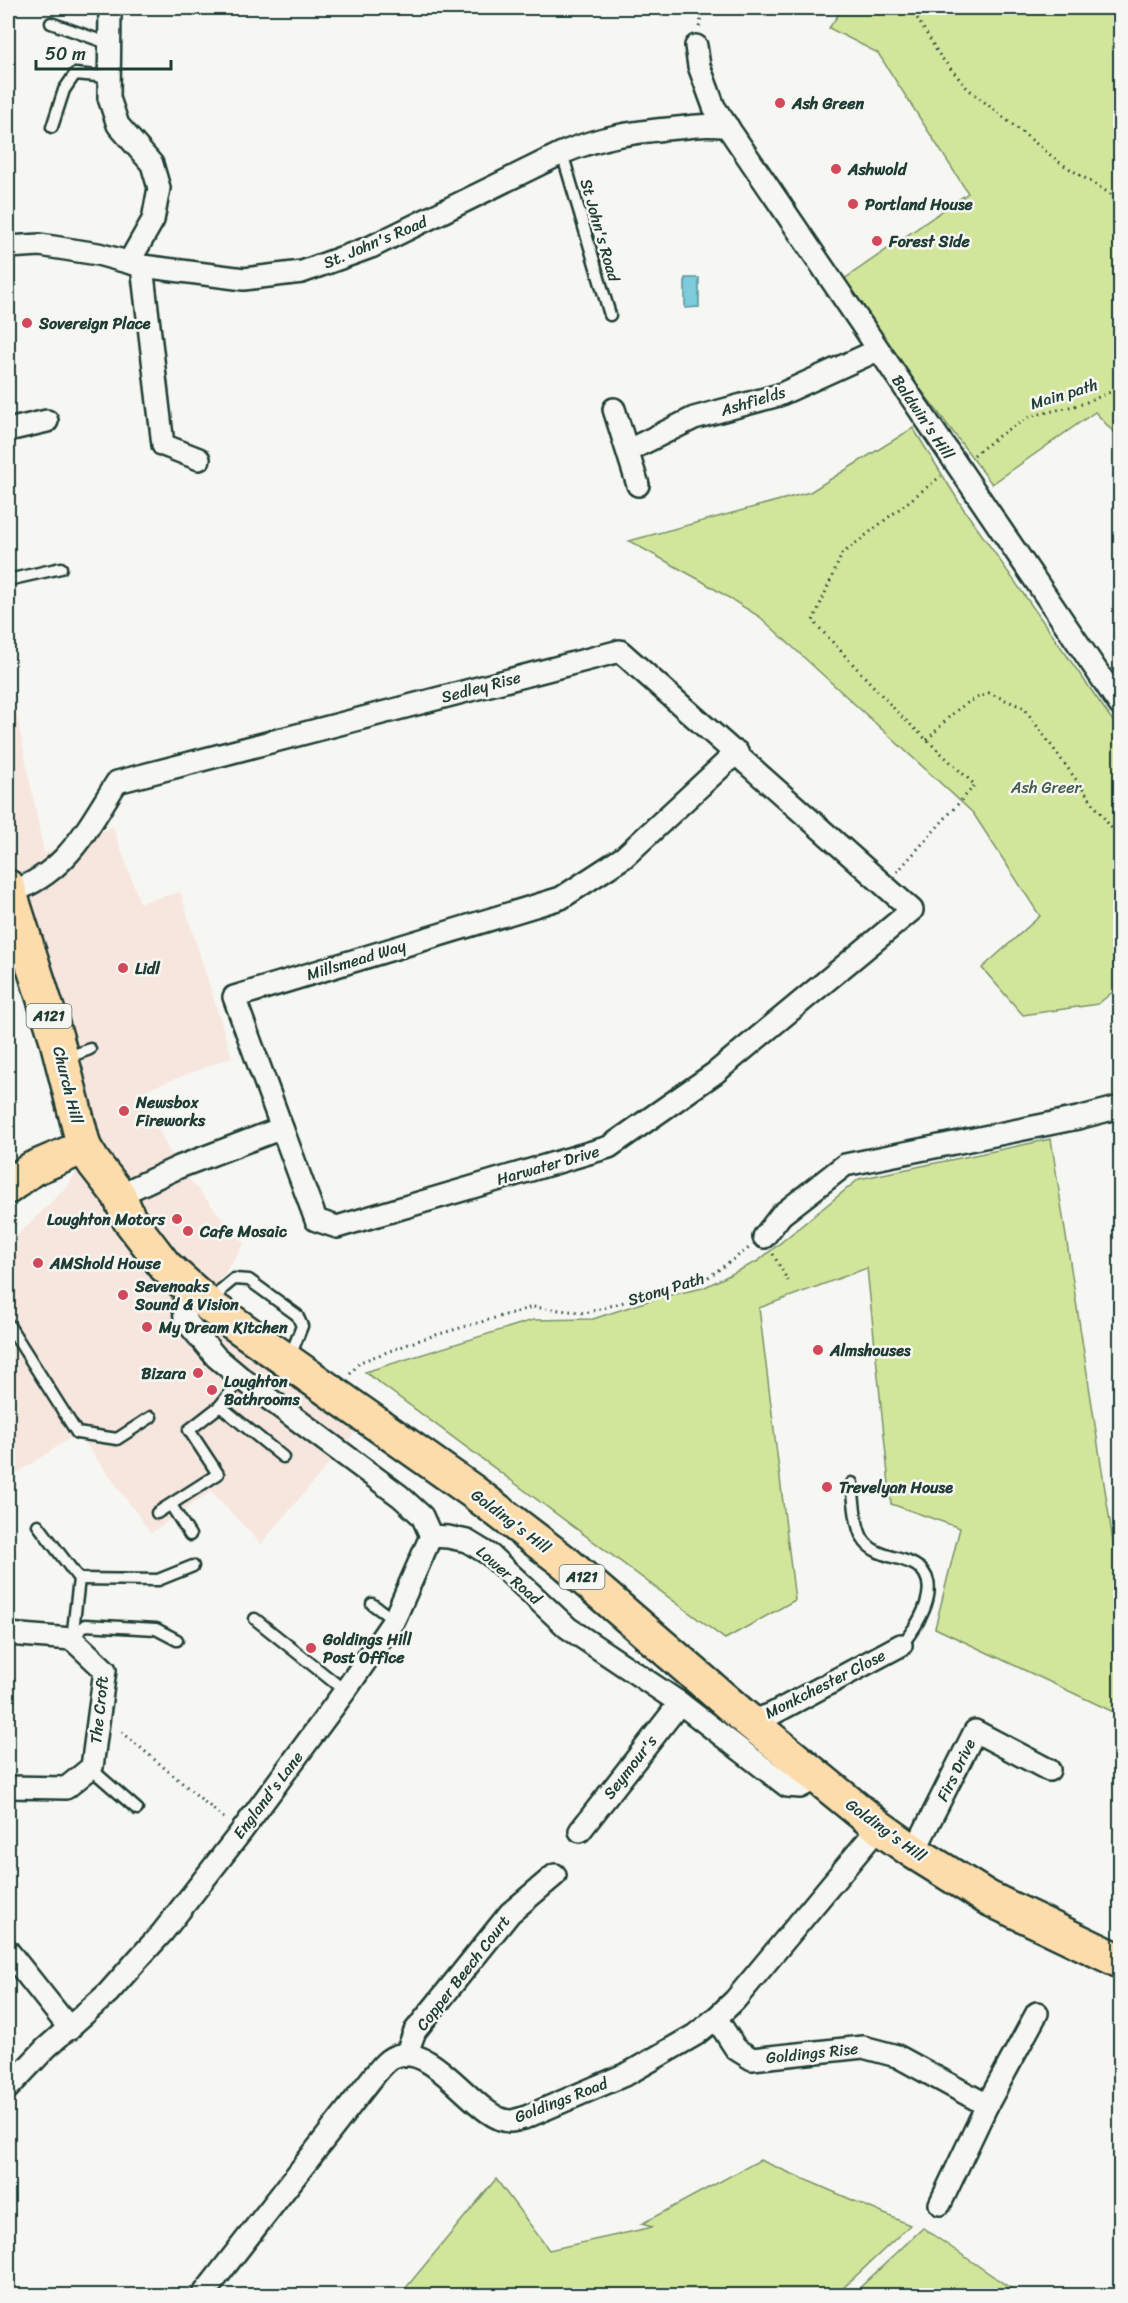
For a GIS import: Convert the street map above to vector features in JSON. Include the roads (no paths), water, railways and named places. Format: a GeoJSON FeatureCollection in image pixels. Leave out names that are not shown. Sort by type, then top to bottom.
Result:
{"type":"FeatureCollection","features":[{"type":"Feature","properties":{"kind":"main road","name":"Church Hill"},"geometry":{"type":"LineString","coordinates":[[8,890],[76,1054],[84,1147]]}},
{"type":"Feature","properties":{"kind":"main road"},"geometry":{"type":"LineString","coordinates":[[8,1186],[32,1169],[84,1147]]}},
{"type":"Feature","properties":{"kind":"main road","name":"Golding's Hill"},"geometry":{"type":"LineString","coordinates":[[84,1147],[94,1164],[119,1195],[129,1219],[146,1243],[165,1266],[202,1299],[472,1491],[566,1563],[750,1722],[879,1827],[914,1852],[988,1898],[1120,1961]]}},
{"type":"Feature","properties":{"kind":"street"},"geometry":{"type":"LineString","coordinates":[[110,8],[109,98],[118,125],[152,164],[159,188],[153,220],[135,264],[163,445],[199,459]]}},
{"type":"Feature","properties":{"kind":"street","name":"Baldwin's Hill"},"geometry":{"type":"LineString","coordinates":[[696,46],[699,66],[714,107],[1120,705]]}},
{"type":"Feature","properties":{"kind":"street","name":"St. John's Road"},"geometry":{"type":"LineString","coordinates":[[8,248],[40,245],[98,254],[135,264],[244,279],[302,272],[381,242],[562,153],[595,140],[636,131],[708,123],[728,127]]}},
{"type":"Feature","properties":{"kind":"street","name":"Ashfields"},"geometry":{"type":"LineString","coordinates":[[628,450],[694,418],[779,395],[878,350]]}},
{"type":"Feature","properties":{"kind":"street"},"geometry":{"type":"LineString","coordinates":[[614,409],[638,485]]}},
{"type":"Feature","properties":{"kind":"street"},"geometry":{"type":"LineString","coordinates":[[8,430],[47,421]]}},
{"type":"Feature","properties":{"kind":"street","name":"Sedley Rise"},"geometry":{"type":"LineString","coordinates":[[8,890],[44,876],[70,854],[117,782],[620,651],[912,910]]}},
{"type":"Feature","properties":{"kind":"street","name":"Millsmead Way"},"geometry":{"type":"LineString","coordinates":[[282,1128],[234,997],[561,898],[624,857],[736,752]]}},
{"type":"Feature","properties":{"kind":"street","name":"Harwater Drive"},"geometry":{"type":"LineString","coordinates":[[282,1128],[316,1220],[337,1227],[609,1147],[715,1073],[912,910]]}},
{"type":"Feature","properties":{"kind":"street"},"geometry":{"type":"LineString","coordinates":[[764,1238],[781,1215],[844,1165],[1078,1118],[1120,1107]]}},
{"type":"Feature","properties":{"kind":"street"},"geometry":{"type":"LineString","coordinates":[[119,1195],[179,1167],[282,1128]]}},
{"type":"Feature","properties":{"kind":"street"},"geometry":{"type":"LineString","coordinates":[[202,1299],[184,1302],[185,1320],[216,1357],[400,1496],[422,1516],[431,1536]]}},
{"type":"Feature","properties":{"kind":"street","name":"England's Lane"},"geometry":{"type":"LineString","coordinates":[[8,2088],[46,2048],[108,1993],[162,1933],[241,1832],[345,1691],[394,1620],[431,1536]]}},
{"type":"Feature","properties":{"kind":"street","name":"Lower Road"},"geometry":{"type":"LineString","coordinates":[[431,1536],[467,1541],[490,1555],[568,1628],[680,1703],[787,1786],[800,1787],[817,1778]]}},
{"type":"Feature","properties":{"kind":"street"},"geometry":{"type":"LineString","coordinates":[[8,1634],[72,1639]]}},
{"type":"Feature","properties":{"kind":"street","name":"The Croft"},"geometry":{"type":"LineString","coordinates":[[8,1787],[66,1788],[92,1767],[105,1670],[72,1639]]}},
{"type":"Feature","properties":{"kind":"street","name":"Monkchester Close"},"geometry":{"type":"LineString","coordinates":[[750,1722],[772,1714],[901,1645]]}},
{"type":"Feature","properties":{"kind":"street","name":"Seymour's"},"geometry":{"type":"LineString","coordinates":[[580,1831],[680,1703]]}},
{"type":"Feature","properties":{"kind":"street","name":"Firs Drive"},"geometry":{"type":"LineString","coordinates":[[914,1852],[975,1731],[1049,1770]]}},
{"type":"Feature","properties":{"kind":"street","name":"Goldings Road"},"geometry":{"type":"LineString","coordinates":[[406,2055],[419,2057],[430,2063],[493,2114],[510,2121],[524,2118],[628,2073],[695,2035],[716,2019],[879,1827]]}},
{"type":"Feature","properties":{"kind":"street","name":"Copper Beech Court"},"geometry":{"type":"LineString","coordinates":[[406,2055],[415,2031],[510,1913],[555,1875]]}},
{"type":"Feature","properties":{"kind":"street"},"geometry":{"type":"LineString","coordinates":[[8,1951],[70,2028]]}},
{"type":"Feature","properties":{"kind":"street"},"geometry":{"type":"LineString","coordinates":[[940,2204],[987,2105],[1037,2013]]}},
{"type":"Feature","properties":{"kind":"street","name":"Goldings Rise"},"geometry":{"type":"LineString","coordinates":[[716,2019],[736,2049],[752,2059],[864,2047],[897,2056],[987,2105]]}},
{"type":"Feature","properties":{"kind":"street"},"geometry":{"type":"LineString","coordinates":[[202,2295],[372,2078],[395,2056],[406,2055]]}},
{"type":"Feature","properties":{"kind":"lane"},"geometry":{"type":"LineString","coordinates":[[51,23],[110,44]]}},
{"type":"Feature","properties":{"kind":"lane"},"geometry":{"type":"LineString","coordinates":[[52,127],[64,90],[72,77],[80,74],[109,80]]}},
{"type":"Feature","properties":{"kind":"lane","name":"St John's Road"},"geometry":{"type":"LineString","coordinates":[[562,153],[610,315]]}},
{"type":"Feature","properties":{"kind":"lane"},"geometry":{"type":"LineString","coordinates":[[8,580],[61,568]]}},
{"type":"Feature","properties":{"kind":"lane"},"geometry":{"type":"LineString","coordinates":[[202,1299],[222,1289],[234,1279],[249,1280],[297,1315],[302,1326],[288,1362]]}},
{"type":"Feature","properties":{"kind":"lane"},"geometry":{"type":"LineString","coordinates":[[8,1324],[77,1432],[117,1439],[151,1417]]}},
{"type":"Feature","properties":{"kind":"lane"},"geometry":{"type":"LineString","coordinates":[[157,1514],[218,1474],[189,1430],[220,1406],[241,1378]]}},
{"type":"Feature","properties":{"kind":"lane"},"geometry":{"type":"LineString","coordinates":[[220,1406],[283,1457]]}},
{"type":"Feature","properties":{"kind":"lane"},"geometry":{"type":"LineString","coordinates":[[852,1483],[860,1535],[867,1544],[886,1556],[914,1564],[924,1572],[928,1587],[925,1610],[914,1631],[901,1645]]}},
{"type":"Feature","properties":{"kind":"lane"},"geometry":{"type":"LineString","coordinates":[[171,1505],[190,1535]]}},
{"type":"Feature","properties":{"kind":"lane"},"geometry":{"type":"LineString","coordinates":[[38,1525],[79,1579],[72,1639]]}},
{"type":"Feature","properties":{"kind":"lane"},"geometry":{"type":"LineString","coordinates":[[79,1579],[158,1580],[193,1566]]}},
{"type":"Feature","properties":{"kind":"lane"},"geometry":{"type":"LineString","coordinates":[[372,1604],[394,1620]]}},
{"type":"Feature","properties":{"kind":"lane"},"geometry":{"type":"LineString","coordinates":[[255,1619],[345,1691]]}},
{"type":"Feature","properties":{"kind":"lane"},"geometry":{"type":"LineString","coordinates":[[72,1639],[85,1625],[156,1629],[177,1640]]}},
{"type":"Feature","properties":{"kind":"lane"},"geometry":{"type":"LineString","coordinates":[[92,1767],[137,1809]]}},
{"type":"Feature","properties":{"kind":"water"},"geometry":{"type":"Polygon","coordinates":[[[685,278],[699,278],[699,307],[685,308],[685,278]]]}},
{"type":"Feature","properties":{"kind":"place","name":"Ash Green"},"geometry":{"type":"Point","coordinates":[780,103]}},
{"type":"Feature","properties":{"kind":"place","name":"Ashwold"},"geometry":{"type":"Point","coordinates":[836,169]}},
{"type":"Feature","properties":{"kind":"place","name":"Portland House"},"geometry":{"type":"Point","coordinates":[853,204]}},
{"type":"Feature","properties":{"kind":"place","name":"Forest Side"},"geometry":{"type":"Point","coordinates":[877,241]}},
{"type":"Feature","properties":{"kind":"place","name":"Sovereign Place"},"geometry":{"type":"Point","coordinates":[27,323]}},
{"type":"Feature","properties":{"kind":"place","name":"Lidl"},"geometry":{"type":"Point","coordinates":[123,968]}},
{"type":"Feature","properties":{"kind":"place","name":"Newsbox Fireworks"},"geometry":{"type":"Point","coordinates":[124,1111]}},
{"type":"Feature","properties":{"kind":"place","name":"Loughton Motors"},"geometry":{"type":"Point","coordinates":[177,1219]}},
{"type":"Feature","properties":{"kind":"place","name":"Cafe Mosaic"},"geometry":{"type":"Point","coordinates":[188,1231]}},
{"type":"Feature","properties":{"kind":"place","name":"AMShold House"},"geometry":{"type":"Point","coordinates":[38,1263]}},
{"type":"Feature","properties":{"kind":"place","name":"Sevenoaks Sound & Vision"},"geometry":{"type":"Point","coordinates":[123,1295]}},
{"type":"Feature","properties":{"kind":"place","name":"My Dream Kitchen"},"geometry":{"type":"Point","coordinates":[147,1327]}},
{"type":"Feature","properties":{"kind":"place","name":"Almshouses"},"geometry":{"type":"Point","coordinates":[818,1350]}},
{"type":"Feature","properties":{"kind":"place","name":"Bizara"},"geometry":{"type":"Point","coordinates":[198,1373]}},
{"type":"Feature","properties":{"kind":"place","name":"Loughton Bathrooms"},"geometry":{"type":"Point","coordinates":[212,1390]}},
{"type":"Feature","properties":{"kind":"place","name":"Trevelyan House"},"geometry":{"type":"Point","coordinates":[827,1487]}},
{"type":"Feature","properties":{"kind":"place","name":"Goldings Hill Post Office"},"geometry":{"type":"Point","coordinates":[311,1648]}},
{"type":"Feature","properties":{"kind":"park label","name":"Ash Greer"},"geometry":{"type":"Point","coordinates":[1046,787]}}]}
